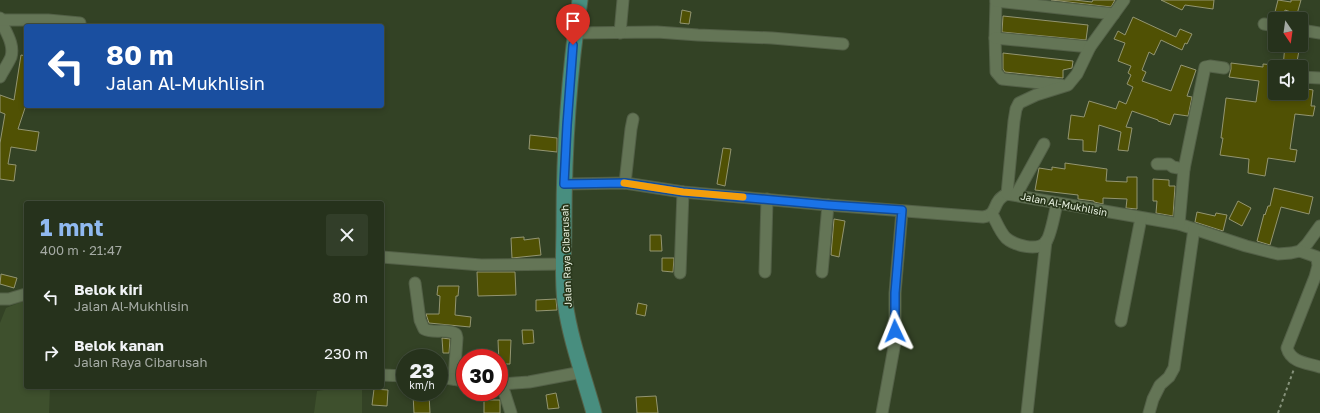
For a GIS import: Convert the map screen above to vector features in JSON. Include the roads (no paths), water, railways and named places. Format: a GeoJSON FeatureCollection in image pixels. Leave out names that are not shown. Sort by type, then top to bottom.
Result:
{"type":"FeatureCollection","features":[{"type":"Feature","properties":{"kind":"main road","name":"Jalan Raya Cibarusah"},"geometry":{"type":"LineString","coordinates":[[580,0],[574,33],[567,125],[564,184],[564,264],[566,306],[572,336],[594,413]]}},
{"type":"Feature","properties":{"kind":"street"},"geometry":{"type":"LineString","coordinates":[[620,32],[623,0]]}},
{"type":"Feature","properties":{"kind":"street"},"geometry":{"type":"LineString","coordinates":[[1068,86],[1002,79],[996,72],[996,0],[1114,14]]}},
{"type":"Feature","properties":{"kind":"street"},"geometry":{"type":"LineString","coordinates":[[1012,194],[1014,121],[1016,109],[1019,103],[1036,95],[1068,86],[1077,74],[1090,47],[1124,0]]}},
{"type":"Feature","properties":{"kind":"street"},"geometry":{"type":"LineString","coordinates":[[0,77],[11,57],[12,49],[10,39],[0,19],[48,20],[80,23]]}},
{"type":"Feature","properties":{"kind":"street"},"geometry":{"type":"LineString","coordinates":[[1308,31],[1320,33]]}},
{"type":"Feature","properties":{"kind":"street"},"geometry":{"type":"LineString","coordinates":[[574,33],[657,32],[772,38],[843,44]]}},
{"type":"Feature","properties":{"kind":"street"},"geometry":{"type":"LineString","coordinates":[[995,38],[1090,47]]}},
{"type":"Feature","properties":{"kind":"street"},"geometry":{"type":"LineString","coordinates":[[1179,224],[1184,169],[1205,68],[1210,66],[1224,68]]}},
{"type":"Feature","properties":{"kind":"street"},"geometry":{"type":"LineString","coordinates":[[1308,77],[1320,78]]}},
{"type":"Feature","properties":{"kind":"street"},"geometry":{"type":"LineString","coordinates":[[625,183],[633,119]]}},
{"type":"Feature","properties":{"kind":"street"},"geometry":{"type":"LineString","coordinates":[[1012,194],[1044,144]]}},
{"type":"Feature","properties":{"kind":"street"},"geometry":{"type":"LineString","coordinates":[[1157,164],[1169,164],[1173,167],[1184,169]]}},
{"type":"Feature","properties":{"kind":"street"},"geometry":{"type":"LineString","coordinates":[[564,184],[625,183],[683,192],[828,205],[983,217],[988,217],[992,214],[1005,237],[1012,242],[1021,245],[1040,246],[1046,241]]}},
{"type":"Feature","properties":{"kind":"street"},"geometry":{"type":"LineString","coordinates":[[680,273],[683,192]]}},
{"type":"Feature","properties":{"kind":"street","name":"Jalan Al-Mukhlisin"},"geometry":{"type":"LineString","coordinates":[[992,214],[1001,196],[1012,194],[1179,224],[1246,246],[1278,254],[1300,251]]}},
{"type":"Feature","properties":{"kind":"street"},"geometry":{"type":"LineString","coordinates":[[764,272],[767,199]]}},
{"type":"Feature","properties":{"kind":"street"},"geometry":{"type":"LineString","coordinates":[[1027,413],[1046,241],[1057,203]]}},
{"type":"Feature","properties":{"kind":"street"},"geometry":{"type":"LineString","coordinates":[[822,272],[828,205]]}},
{"type":"Feature","properties":{"kind":"street"},"geometry":{"type":"LineString","coordinates":[[882,413],[895,342],[895,293],[902,210]]}},
{"type":"Feature","properties":{"kind":"street"},"geometry":{"type":"LineString","coordinates":[[1121,321],[1140,218]]}},
{"type":"Feature","properties":{"kind":"street"},"geometry":{"type":"LineString","coordinates":[[1320,226],[1300,251],[1317,257],[1318,261],[1315,277],[1287,348],[1292,357],[1297,360],[1320,367]]}},
{"type":"Feature","properties":{"kind":"street"},"geometry":{"type":"LineString","coordinates":[[1149,413],[1153,399],[1160,385],[1169,377],[1174,368],[1194,229]]}},
{"type":"Feature","properties":{"kind":"street"},"geometry":{"type":"LineString","coordinates":[[384,257],[481,265],[564,264]]}},
{"type":"Feature","properties":{"kind":"street"},"geometry":{"type":"LineString","coordinates":[[415,283],[420,320],[424,329],[429,331],[452,332],[456,334],[458,349]]}},
{"type":"Feature","properties":{"kind":"street"},"geometry":{"type":"LineString","coordinates":[[0,299],[9,299],[24,295]]}},
{"type":"Feature","properties":{"kind":"street"},"geometry":{"type":"LineString","coordinates":[[508,384],[529,382],[582,372]]}},
{"type":"Feature","properties":{"kind":"street"},"geometry":{"type":"LineString","coordinates":[[384,375],[396,376]]}},
{"type":"Feature","properties":{"kind":"street"},"geometry":{"type":"LineString","coordinates":[[507,401],[511,413]]}}]}
